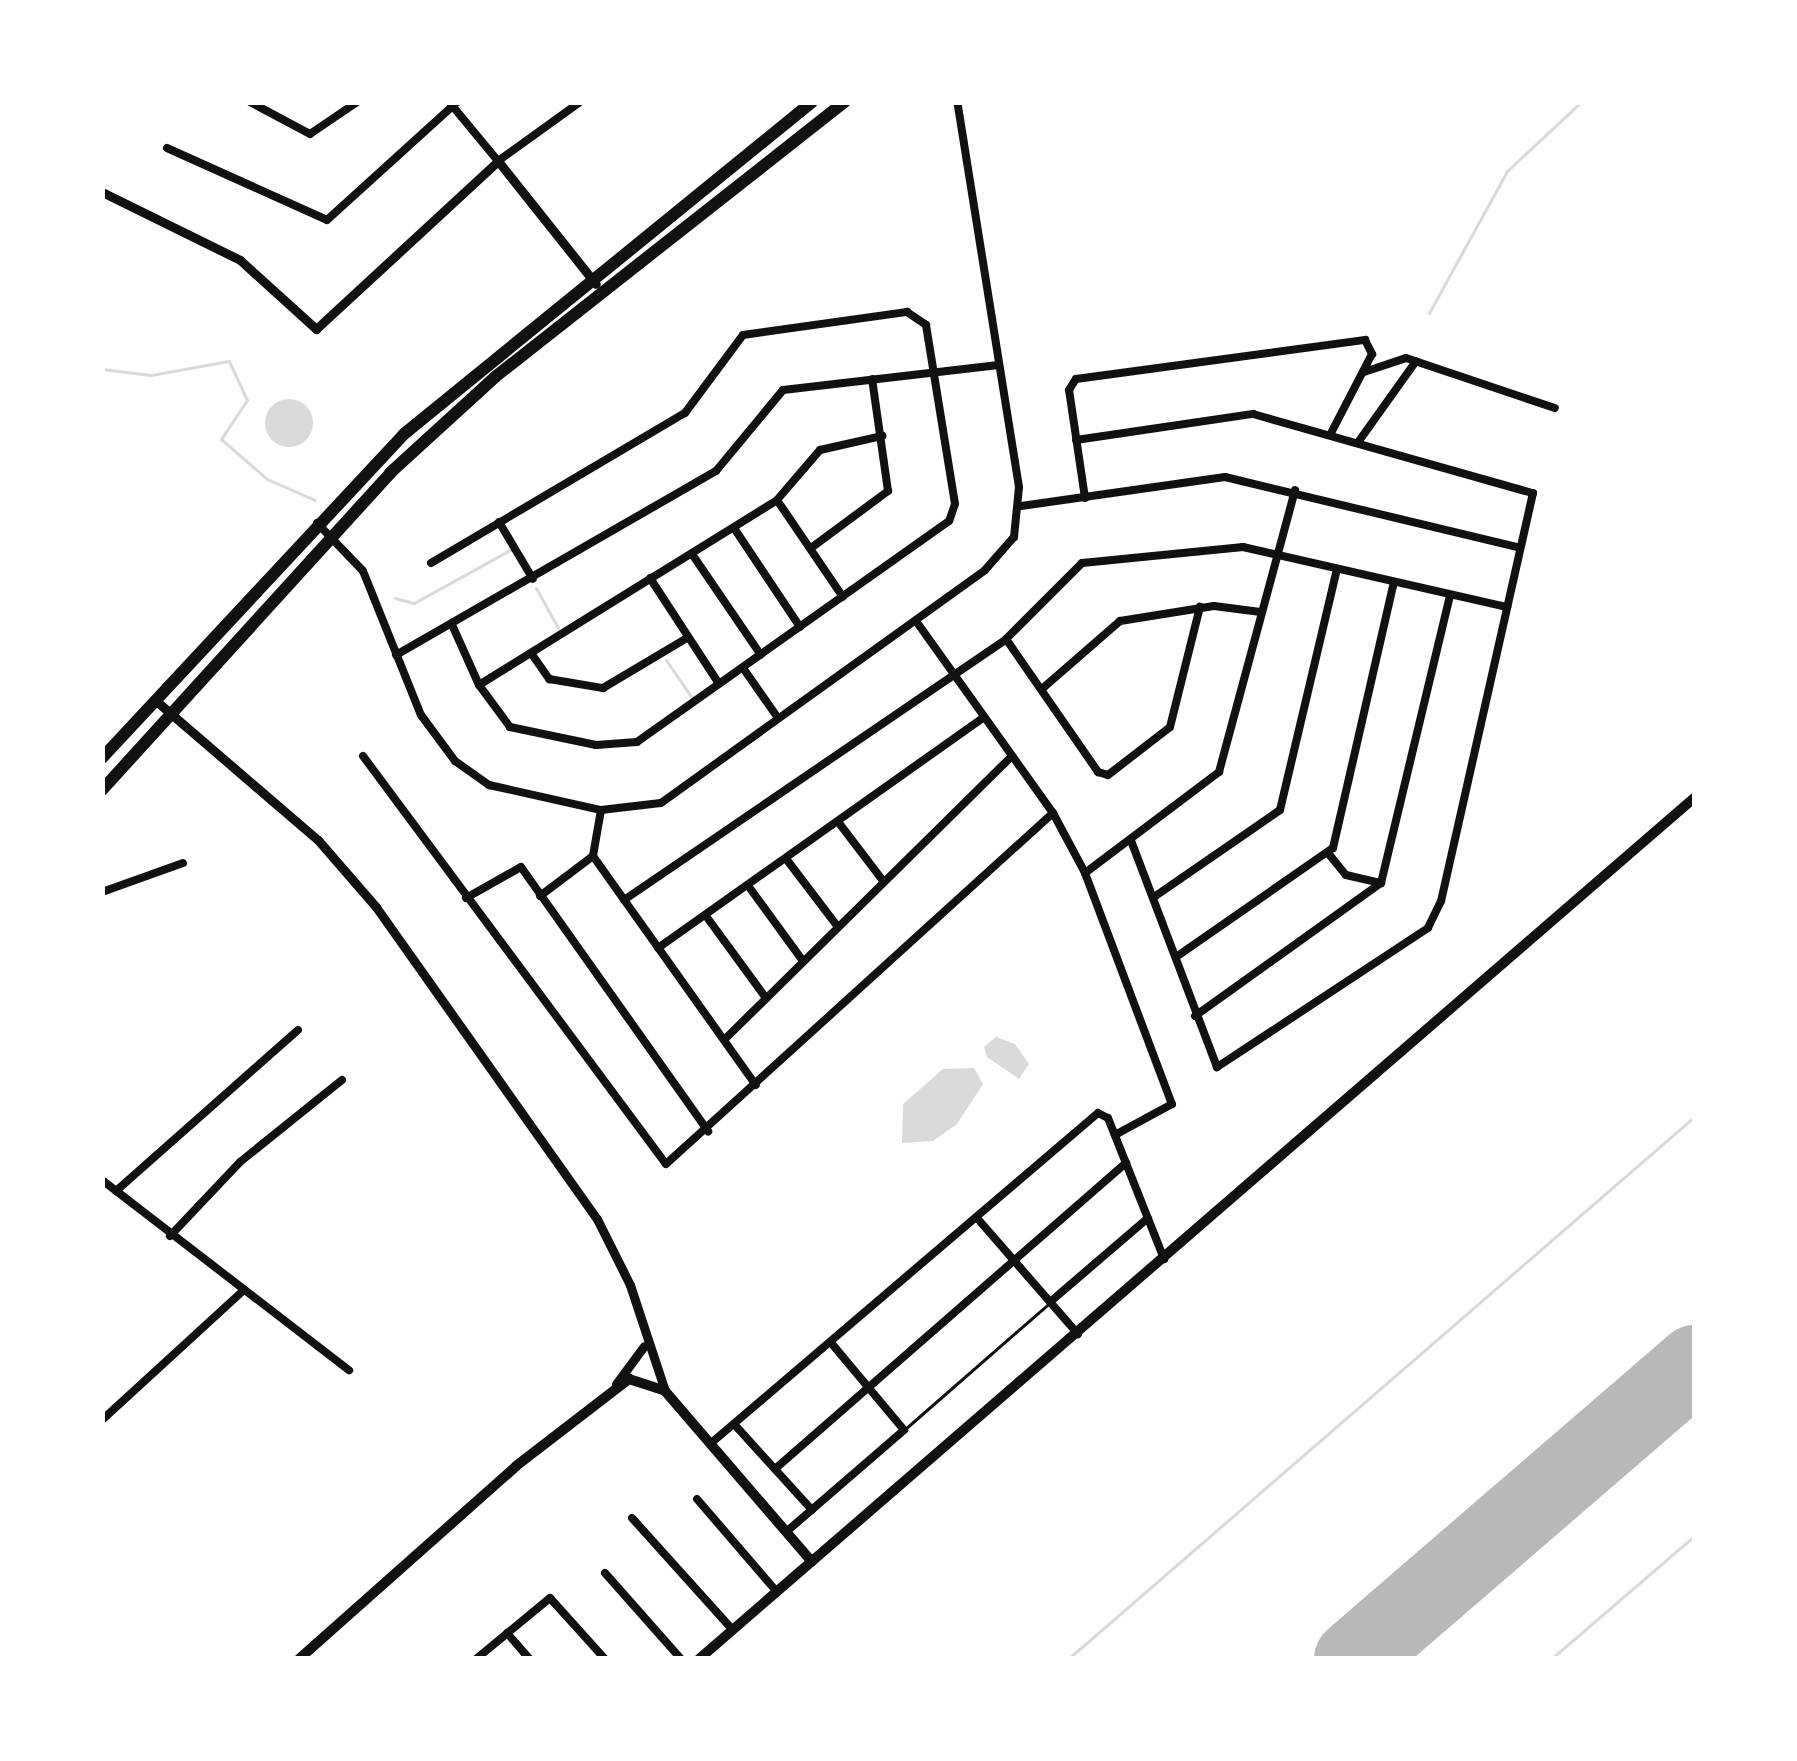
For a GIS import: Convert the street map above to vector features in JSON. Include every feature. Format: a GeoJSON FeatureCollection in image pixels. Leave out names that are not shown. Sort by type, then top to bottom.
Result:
{"type":"FeatureCollection","features":[{"type":"Feature","properties":{"kind":"highway"},"geometry":{"type":"LineString","coordinates":[[102,758],[316,522],[482,365],[812,102]]}},
{"type":"Feature","properties":{"kind":"highway"},"geometry":{"type":"LineString","coordinates":[[102,790],[330,536],[495,377],[845,102]]}},
{"type":"Feature","properties":{"kind":"highway"},"geometry":{"type":"LineString","coordinates":[[708,184],[720,200]]}},
{"type":"Feature","properties":{"kind":"highway"},"geometry":{"type":"LineString","coordinates":[[482,365],[495,377]]}},
{"type":"Feature","properties":{"kind":"main road"},"geometry":{"type":"LineString","coordinates":[[699,1659],[1165,1261],[1695,797]]}},
{"type":"Feature","properties":{"kind":"main road"},"geometry":{"type":"LineString","coordinates":[[299,1659],[616,1384],[644,1380],[664,1391],[812,1562]]}},
{"type":"Feature","properties":{"kind":"street"},"geometry":{"type":"LineString","coordinates":[[250,102],[310,134],[356,102]]}},
{"type":"Feature","properties":{"kind":"street"},"geometry":{"type":"LineString","coordinates":[[102,192],[240,260],[316,328],[498,161],[580,102]]}},
{"type":"Feature","properties":{"kind":"street"},"geometry":{"type":"LineString","coordinates":[[316,522],[376,595],[427,726],[474,776],[601,810],[661,803],[916,621],[1005,551],[1021,506],[957,102]]}},
{"type":"Feature","properties":{"kind":"street"},"geometry":{"type":"LineString","coordinates":[[167,148],[327,220],[452,103],[602,291]]}},
{"type":"Feature","properties":{"kind":"street"},"geometry":{"type":"LineString","coordinates":[[430,563],[689,410],[751,332],[907,312],[926,325],[953,512],[943,528],[637,742],[612,746],[510,727],[478,685],[453,627]]}},
{"type":"Feature","properties":{"kind":"street"},"geometry":{"type":"LineString","coordinates":[[1084,498],[1070,383],[1346,340],[1372,346],[1331,433]]}},
{"type":"Feature","properties":{"kind":"street"},"geometry":{"type":"LineString","coordinates":[[1363,373],[1388,360],[1416,361],[1555,408]]}},
{"type":"Feature","properties":{"kind":"street"},"geometry":{"type":"LineString","coordinates":[[1360,441],[1416,361]]}},
{"type":"Feature","properties":{"kind":"street"},"geometry":{"type":"LineString","coordinates":[[396,655],[453,627],[716,471],[783,389],[999,365]]}},
{"type":"Feature","properties":{"kind":"street"},"geometry":{"type":"LineString","coordinates":[[811,548],[882,500],[882,436],[872,379]]}},
{"type":"Feature","properties":{"kind":"street"},"geometry":{"type":"LineString","coordinates":[[1076,440],[1253,414],[1533,493],[1434,922],[1217,1067],[1132,842]]}},
{"type":"Feature","properties":{"kind":"street"},"geometry":{"type":"LineString","coordinates":[[478,685],[777,500],[820,450],[882,436]]}},
{"type":"Feature","properties":{"kind":"street"},"geometry":{"type":"LineString","coordinates":[[1021,506],[1214,478],[1295,490],[1520,548]]}},
{"type":"Feature","properties":{"kind":"street"},"geometry":{"type":"LineString","coordinates":[[1084,873],[1132,842],[1220,772],[1295,490]]}},
{"type":"Feature","properties":{"kind":"street"},"geometry":{"type":"LineString","coordinates":[[777,500],[843,597]]}},
{"type":"Feature","properties":{"kind":"street"},"geometry":{"type":"LineString","coordinates":[[499,522],[532,579]]}},
{"type":"Feature","properties":{"kind":"street"},"geometry":{"type":"LineString","coordinates":[[734,528],[800,628]]}},
{"type":"Feature","properties":{"kind":"street"},"geometry":{"type":"LineString","coordinates":[[624,900],[1006,639],[1091,560],[1233,546],[1507,607]]}},
{"type":"Feature","properties":{"kind":"street"},"geometry":{"type":"LineString","coordinates":[[692,554],[761,655]]}},
{"type":"Feature","properties":{"kind":"street"},"geometry":{"type":"LineString","coordinates":[[1154,897],[1280,810],[1337,568]]}},
{"type":"Feature","properties":{"kind":"street"},"geometry":{"type":"LineString","coordinates":[[650,578],[719,684]]}},
{"type":"Feature","properties":{"kind":"street"},"geometry":{"type":"LineString","coordinates":[[1176,957],[1328,853],[1394,582]]}},
{"type":"Feature","properties":{"kind":"street"},"geometry":{"type":"LineString","coordinates":[[1195,1016],[1381,883],[1450,596]]}},
{"type":"Feature","properties":{"kind":"street"},"geometry":{"type":"LineString","coordinates":[[1043,688],[1108,627],[1200,607],[1262,612]]}},
{"type":"Feature","properties":{"kind":"street"},"geometry":{"type":"LineString","coordinates":[[1006,639],[1105,775],[1170,727],[1200,607]]}},
{"type":"Feature","properties":{"kind":"street"},"geometry":{"type":"LineString","coordinates":[[916,621],[1053,813],[1084,873],[1172,1104],[1115,1135]]}},
{"type":"Feature","properties":{"kind":"street"},"geometry":{"type":"LineString","coordinates":[[531,653],[548,679],[603,688],[687,638]]}},
{"type":"Feature","properties":{"kind":"street"},"geometry":{"type":"LineString","coordinates":[[742,668],[778,718]]}},
{"type":"Feature","properties":{"kind":"street"},"geometry":{"type":"LineString","coordinates":[[155,700],[318,841],[376,907],[597,1219],[630,1285],[644,1346],[664,1391]]}},
{"type":"Feature","properties":{"kind":"street"},"geometry":{"type":"LineString","coordinates":[[658,947],[983,718]]}},
{"type":"Feature","properties":{"kind":"street"},"geometry":{"type":"LineString","coordinates":[[363,756],[665,1164],[708,1131],[1053,813]]}},
{"type":"Feature","properties":{"kind":"street"},"geometry":{"type":"LineString","coordinates":[[724,1040],[1010,758]]}},
{"type":"Feature","properties":{"kind":"street"},"geometry":{"type":"LineString","coordinates":[[540,896],[593,856],[601,810]]}},
{"type":"Feature","properties":{"kind":"street"},"geometry":{"type":"LineString","coordinates":[[839,823],[884,882]]}},
{"type":"Feature","properties":{"kind":"street"},"geometry":{"type":"LineString","coordinates":[[1328,853],[1346,875],[1381,883]]}},
{"type":"Feature","properties":{"kind":"street"},"geometry":{"type":"LineString","coordinates":[[593,856],[756,1085]]}},
{"type":"Feature","properties":{"kind":"street"},"geometry":{"type":"LineString","coordinates":[[787,860],[838,927]]}},
{"type":"Feature","properties":{"kind":"street"},"geometry":{"type":"LineString","coordinates":[[102,892],[183,863]]}},
{"type":"Feature","properties":{"kind":"street"},"geometry":{"type":"LineString","coordinates":[[466,898],[516,865],[708,1131]]}},
{"type":"Feature","properties":{"kind":"street"},"geometry":{"type":"LineString","coordinates":[[749,887],[803,962]]}},
{"type":"Feature","properties":{"kind":"street"},"geometry":{"type":"LineString","coordinates":[[706,916],[766,998]]}},
{"type":"Feature","properties":{"kind":"street"},"geometry":{"type":"LineString","coordinates":[[116,1191],[298,1030]]}},
{"type":"Feature","properties":{"kind":"street"},"geometry":{"type":"LineString","coordinates":[[170,1235],[239,1162],[342,1080]]}},
{"type":"Feature","properties":{"kind":"street"},"geometry":{"type":"LineString","coordinates":[[709,1445],[1102,1113],[1165,1261]]}},
{"type":"Feature","properties":{"kind":"street"},"geometry":{"type":"LineString","coordinates":[[775,1469],[1126,1163]]}},
{"type":"Feature","properties":{"kind":"street"},"geometry":{"type":"LineString","coordinates":[[102,1180],[349,1370]]}},
{"type":"Feature","properties":{"kind":"street"},"geometry":{"type":"LineString","coordinates":[[977,1218],[1078,1335]]}},
{"type":"Feature","properties":{"kind":"street"},"geometry":{"type":"LineString","coordinates":[[1050,1302],[1148,1218]]}},
{"type":"Feature","properties":{"kind":"street"},"geometry":{"type":"LineString","coordinates":[[102,1420],[244,1290]]}},
{"type":"Feature","properties":{"kind":"street"},"geometry":{"type":"LineString","coordinates":[[785,1533],[904,1430],[832,1344]]}},
{"type":"Feature","properties":{"kind":"street"},"geometry":{"type":"LineString","coordinates":[[616,1384],[644,1346]]}},
{"type":"Feature","properties":{"kind":"street"},"geometry":{"type":"LineString","coordinates":[[734,1424],[812,1510]]}},
{"type":"Feature","properties":{"kind":"street"},"geometry":{"type":"LineString","coordinates":[[697,1499],[777,1592]]}},
{"type":"Feature","properties":{"kind":"street"},"geometry":{"type":"LineString","coordinates":[[632,1518],[732,1629]]}},
{"type":"Feature","properties":{"kind":"street"},"geometry":{"type":"LineString","coordinates":[[605,1573],[681,1659]]}},
{"type":"Feature","properties":{"kind":"street"},"geometry":{"type":"LineString","coordinates":[[476,1659],[550,1598],[605,1659]]}},
{"type":"Feature","properties":{"kind":"street"},"geometry":{"type":"LineString","coordinates":[[507,1633],[530,1659]]}},
{"type":"Feature","properties":{"kind":"lane"},"geometry":{"type":"LineString","coordinates":[[904,1430],[1050,1302]]}},
{"type":"Feature","properties":{"kind":"shaded area"},"geometry":{"type":"Polygon","coordinates":[[[289,399],[306,406],[313,423],[306,440],[289,447],[272,440],[265,423],[272,406],[289,399]]]}},
{"type":"Feature","properties":{"kind":"shaded area"},"geometry":{"type":"Polygon","coordinates":[[[996,1037],[1015,1044],[1029,1064],[1019,1079],[987,1057],[984,1047],[996,1037]]]}},
{"type":"Feature","properties":{"kind":"shaded area"},"geometry":{"type":"Polygon","coordinates":[[[974,1068],[983,1084],[957,1124],[933,1141],[902,1143],[903,1104],[943,1069],[974,1068]]]}},
{"type":"Feature","properties":{"kind":"waterway"},"geometry":{"type":"LineString","coordinates":[[1429,313],[1507,171],[1581,102]]}},
{"type":"Feature","properties":{"kind":"waterway"},"geometry":{"type":"LineString","coordinates":[[102,369],[151,375],[229,361],[247,400],[221,439],[267,479],[315,500]]}},
{"type":"Feature","properties":{"kind":"waterway"},"geometry":{"type":"LineString","coordinates":[[395,598],[414,603],[510,550]]}},
{"type":"Feature","properties":{"kind":"waterway"},"geometry":{"type":"LineString","coordinates":[[536,588],[558,628]]}},
{"type":"Feature","properties":{"kind":"waterway"},"geometry":{"type":"LineString","coordinates":[[666,660],[692,698]]}},
{"type":"Feature","properties":{"kind":"waterway"},"geometry":{"type":"LineString","coordinates":[[1068,1659],[1695,1116]]}},
{"type":"Feature","properties":{"kind":"waterway"},"geometry":{"type":"LineString","coordinates":[[1551,1659],[1695,1535]]}},
{"type":"Feature","properties":{"kind":"runway"},"geometry":{"type":"LineString","coordinates":[[1353,1659],[1695,1364]]}}]}
